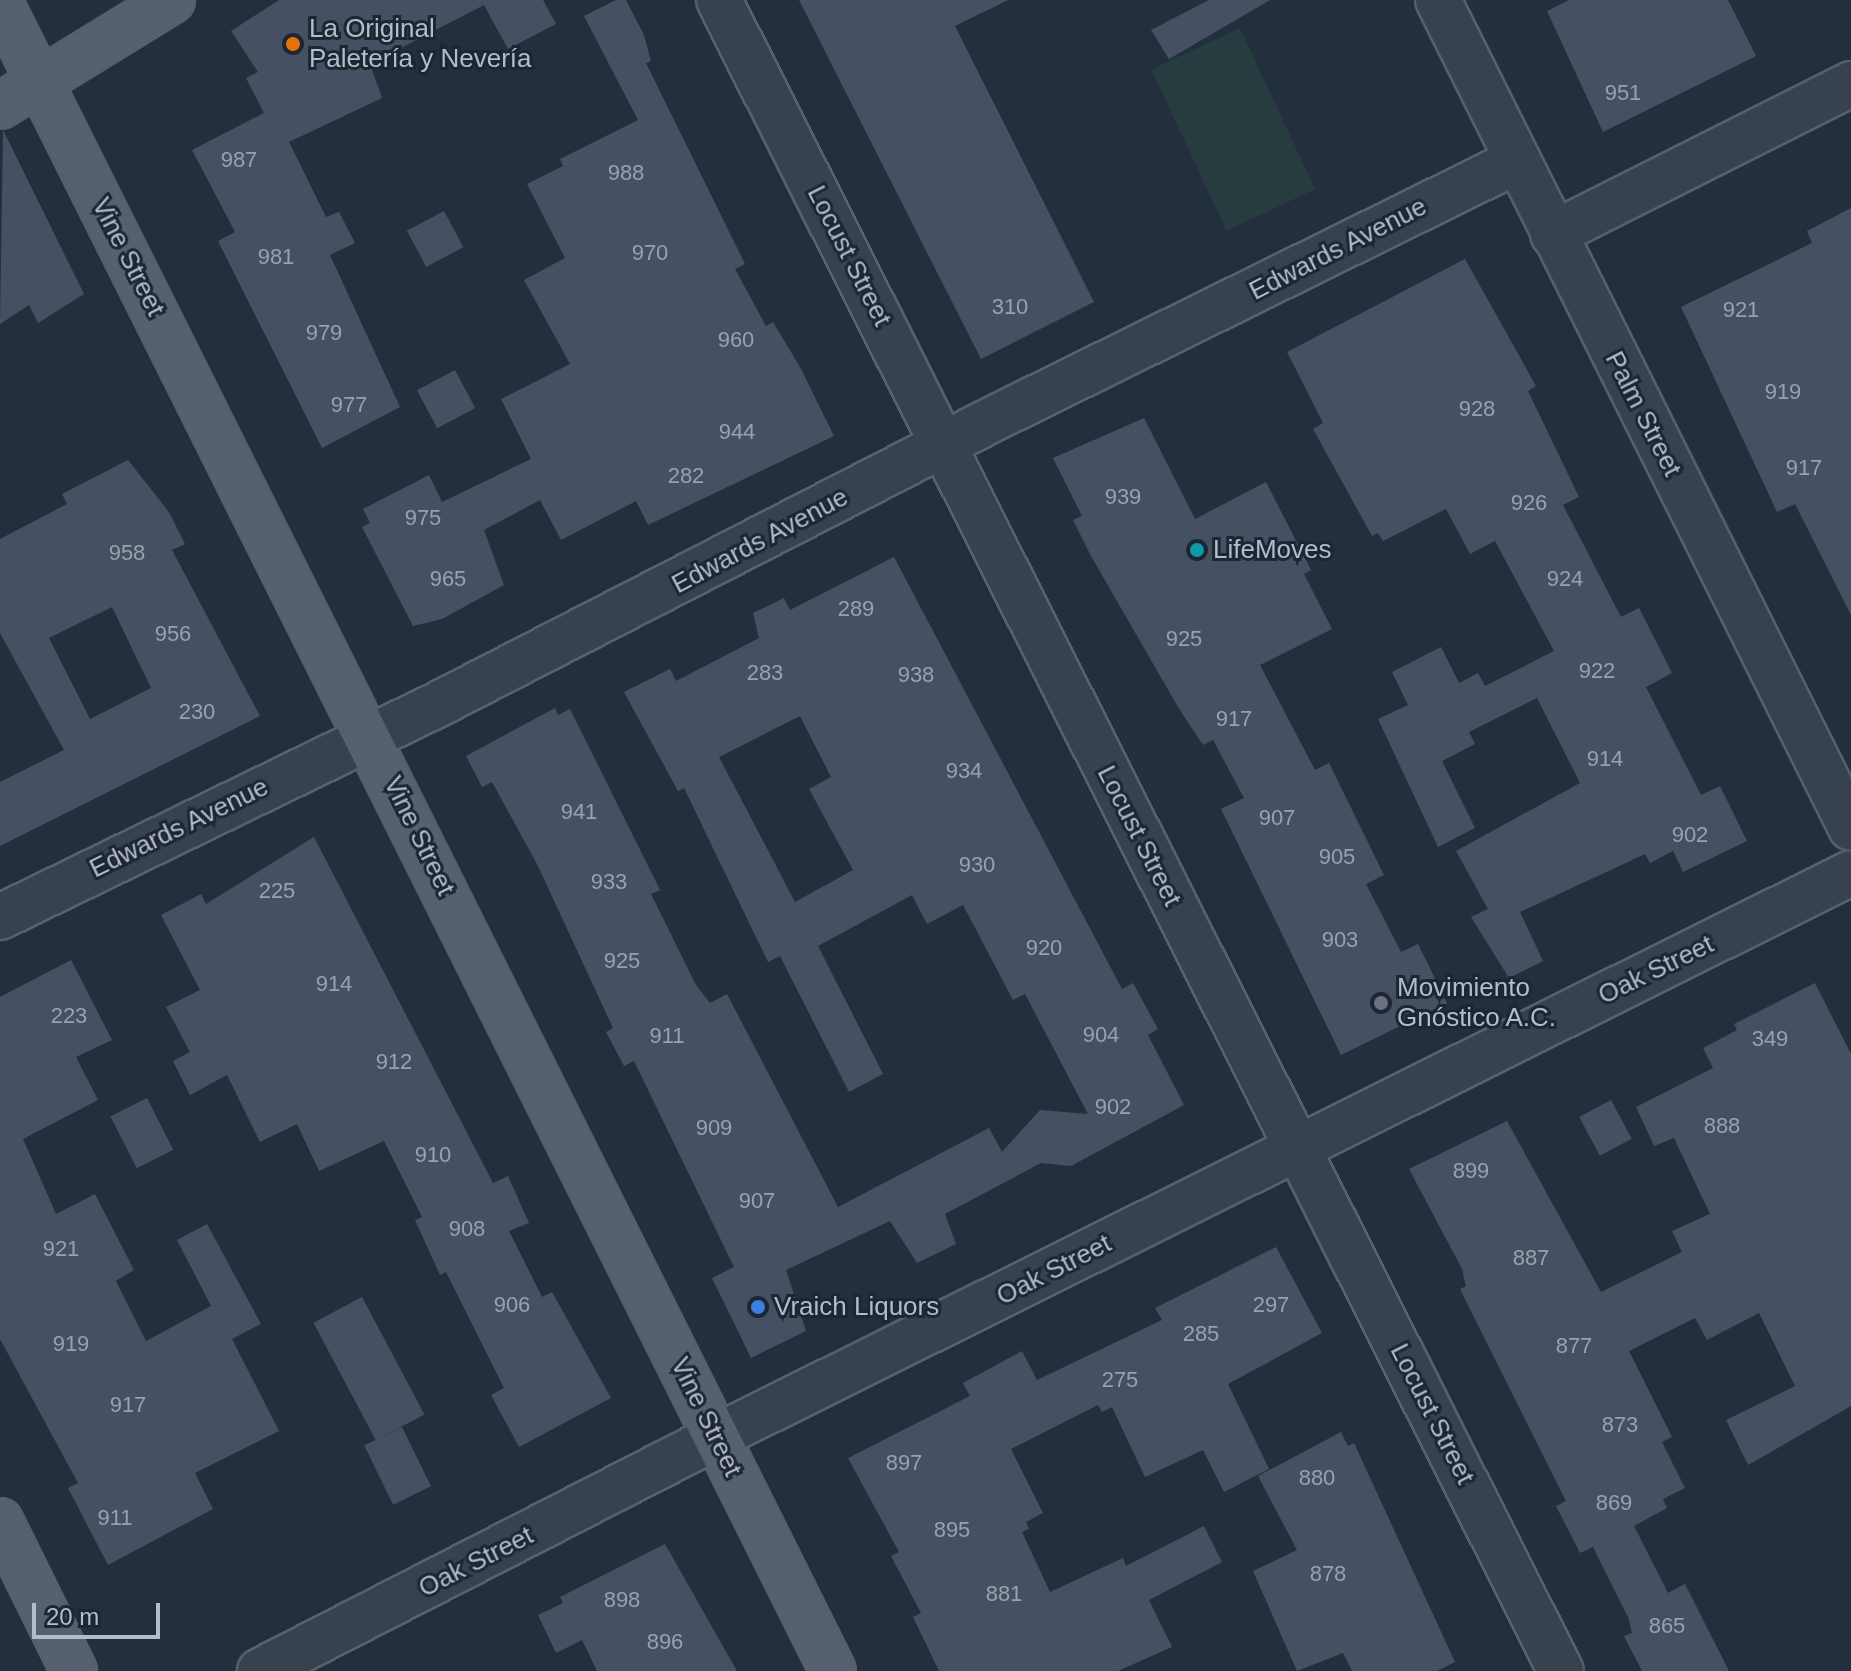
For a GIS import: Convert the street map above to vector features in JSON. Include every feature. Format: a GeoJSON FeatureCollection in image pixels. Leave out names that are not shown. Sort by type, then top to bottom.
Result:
{"type":"FeatureCollection","features":[{"type":"Feature","properties":{"kind":"main road"},"geometry":{"type":"LineString","coordinates":[[0,106],[172,0]]}},
{"type":"Feature","properties":{"kind":"main road","name":"Vine Street"},"geometry":{"type":"LineString","coordinates":[[0,3],[370,736],[833,1671]]}},
{"type":"Feature","properties":{"kind":"main road"},"geometry":{"type":"LineString","coordinates":[[0,1521],[74,1671]]}},
{"type":"Feature","properties":{"kind":"street","name":"Locust Street"},"geometry":{"type":"LineString","coordinates":[[719,0],[1561,1671]]}},
{"type":"Feature","properties":{"kind":"street","name":"Palm Street"},"geometry":{"type":"LineString","coordinates":[[1438,0],[1851,828]]}},
{"type":"Feature","properties":{"kind":"street"},"geometry":{"type":"LineString","coordinates":[[1553,234],[1851,84]]}},
{"type":"Feature","properties":{"kind":"street","name":"Edwards Avenue"},"geometry":{"type":"LineString","coordinates":[[0,917],[370,736],[943,444],[1517,161]]}},
{"type":"Feature","properties":{"kind":"street","name":"Oak Street"},"geometry":{"type":"LineString","coordinates":[[260,1671],[716,1437],[1851,873]]}},
{"type":"Feature","properties":{"kind":"green space"},"geometry":{"type":"Polygon","coordinates":[[[1240,28],[1315,189],[1226,231],[1151,69],[1240,28]]]}},
{"type":"Feature","properties":{"kind":"building"},"geometry":{"type":"Polygon","coordinates":[[[279,0],[543,0],[556,24],[508,49],[484,5],[370,64],[382,98],[289,142],[326,217],[339,212],[355,243],[330,255],[400,407],[322,448],[218,241],[235,232],[192,150],[264,113],[246,78],[258,72],[231,31],[279,0]]]}},
{"type":"Feature","properties":{"kind":"building"},"geometry":{"type":"Polygon","coordinates":[[[616,0],[626,0],[644,35],[651,61],[646,63],[745,264],[735,269],[766,326],[773,322],[800,367],[834,436],[648,525],[636,501],[561,540],[540,500],[484,530],[504,585],[442,619],[413,626],[362,527],[370,523],[363,509],[429,475],[442,502],[531,459],[501,399],[570,364],[524,280],[565,258],[527,184],[563,166],[560,159],[638,120],[584,16],[616,0]]]}},
{"type":"Feature","properties":{"kind":"building"},"geometry":{"type":"Polygon","coordinates":[[[799,0],[1008,0],[955,26],[1094,302],[981,359],[799,0]]]}},
{"type":"Feature","properties":{"kind":"building"},"geometry":{"type":"Polygon","coordinates":[[[1209,0],[1270,0],[1169,59],[1151,30],[1209,0]]]}},
{"type":"Feature","properties":{"kind":"building"},"geometry":{"type":"Polygon","coordinates":[[[1569,0],[1728,0],[1756,56],[1603,132],[1547,11],[1569,0]]]}},
{"type":"Feature","properties":{"kind":"building"},"geometry":{"type":"Polygon","coordinates":[[[3,130],[84,294],[38,323],[29,305],[0,324],[3,130]]]}},
{"type":"Feature","properties":{"kind":"building"},"geometry":{"type":"Polygon","coordinates":[[[1851,208],[1851,615],[1795,504],[1777,512],[1681,307],[1812,243],[1807,231],[1851,208]]]}},
{"type":"Feature","properties":{"kind":"building"},"geometry":{"type":"Polygon","coordinates":[[[444,211],[463,247],[426,267],[407,231],[444,211]]]}},
{"type":"Feature","properties":{"kind":"building"},"geometry":{"type":"Polygon","coordinates":[[[1465,259],[1536,386],[1528,391],[1579,497],[1563,505],[1621,617],[1639,608],[1672,673],[1646,687],[1701,795],[1720,786],[1747,841],[1683,872],[1673,851],[1650,863],[1645,854],[1520,912],[1543,961],[1509,978],[1471,917],[1488,909],[1456,851],[1580,783],[1537,698],[1469,732],[1475,744],[1442,761],[1475,828],[1438,847],[1378,719],[1408,705],[1392,672],[1441,647],[1459,683],[1478,673],[1485,686],[1554,651],[1495,541],[1470,554],[1446,509],[1383,541],[1378,533],[1372,536],[1313,429],[1323,423],[1287,352],[1465,259]]]}},
{"type":"Feature","properties":{"kind":"building"},"geometry":{"type":"Polygon","coordinates":[[[455,370],[475,408],[437,428],[417,390],[455,370]]]}},
{"type":"Feature","properties":{"kind":"building"},"geometry":{"type":"Polygon","coordinates":[[[1144,418],[1195,519],[1266,482],[1311,570],[1304,574],[1332,629],[1260,665],[1315,770],[1329,763],[1384,875],[1366,884],[1401,952],[1418,944],[1447,1003],[1341,1055],[1221,809],[1244,798],[1213,740],[1203,745],[1178,707],[1091,556],[1073,520],[1082,516],[1053,458],[1144,418]]]}},
{"type":"Feature","properties":{"kind":"building"},"geometry":{"type":"Polygon","coordinates":[[[128,460],[169,512],[185,544],[172,550],[260,716],[0,846],[0,782],[64,750],[0,633],[0,539],[67,504],[62,494],[128,460]],[[112,607],[49,638],[90,719],[151,688],[112,607]]]}},
{"type":"Feature","properties":{"kind":"building"},"geometry":{"type":"Polygon","coordinates":[[[894,557],[1122,989],[1133,983],[1158,1029],[1148,1035],[1184,1105],[1071,1166],[1041,1163],[945,1214],[956,1244],[917,1263],[890,1221],[786,1270],[806,1331],[751,1358],[712,1278],[734,1267],[634,1061],[624,1066],[606,1032],[613,1028],[537,864],[492,782],[482,787],[466,756],[555,708],[558,715],[570,709],[660,890],[651,894],[696,985],[710,1003],[727,994],[838,1207],[989,1128],[1002,1152],[1040,1110],[1088,1114],[1025,994],[1013,1000],[963,905],[927,924],[912,895],[818,946],[883,1074],[849,1092],[780,956],[768,962],[684,788],[678,791],[624,692],[670,669],[676,681],[759,638],[753,613],[784,598],[790,610],[894,557]],[[800,716],[719,757],[795,902],[853,870],[809,789],[831,777],[800,716]]]}},
{"type":"Feature","properties":{"kind":"building"},"geometry":{"type":"Polygon","coordinates":[[[314,837],[493,1183],[508,1176],[529,1223],[509,1231],[542,1297],[552,1292],[611,1398],[519,1447],[491,1395],[504,1388],[446,1272],[440,1275],[415,1220],[422,1217],[384,1141],[319,1171],[297,1124],[260,1142],[227,1075],[190,1095],[173,1061],[190,1052],[166,1007],[200,990],[161,915],[201,894],[206,904],[314,837]]]}},
{"type":"Feature","properties":{"kind":"building"},"geometry":{"type":"Polygon","coordinates":[[[71,960],[112,1040],[76,1057],[98,1100],[23,1139],[56,1214],[95,1194],[134,1270],[116,1281],[146,1341],[211,1306],[177,1240],[207,1224],[261,1324],[232,1339],[279,1431],[195,1473],[213,1509],[108,1565],[68,1488],[78,1483],[0,1339],[0,997],[71,960]]]}},
{"type":"Feature","properties":{"kind":"building"},"geometry":{"type":"Polygon","coordinates":[[[1815,983],[1851,1054],[1851,1406],[1748,1465],[1726,1420],[1795,1386],[1759,1313],[1707,1340],[1695,1318],[1629,1351],[1672,1437],[1662,1442],[1685,1488],[1663,1499],[1667,1508],[1634,1526],[1668,1593],[1685,1584],[1729,1671],[1642,1671],[1624,1636],[1632,1633],[1628,1617],[1593,1547],[1580,1553],[1556,1506],[1566,1501],[1460,1289],[1466,1286],[1462,1269],[1409,1169],[1507,1121],[1601,1292],[1682,1252],[1672,1231],[1710,1214],[1674,1138],[1654,1146],[1636,1107],[1713,1068],[1703,1048],[1737,1030],[1734,1024],[1815,983]]]}},
{"type":"Feature","properties":{"kind":"building"},"geometry":{"type":"Polygon","coordinates":[[[147,1098],[173,1150],[137,1168],[110,1117],[147,1098]]]}},
{"type":"Feature","properties":{"kind":"building"},"geometry":{"type":"Polygon","coordinates":[[[1611,1100],[1632,1139],[1600,1156],[1579,1117],[1611,1100]]]}},
{"type":"Feature","properties":{"kind":"building"},"geometry":{"type":"Polygon","coordinates":[[[1276,1247],[1322,1333],[1228,1384],[1269,1469],[1224,1492],[1203,1450],[1145,1477],[1112,1407],[1102,1412],[1098,1405],[1011,1449],[1043,1513],[1026,1522],[1029,1529],[1022,1532],[1050,1592],[1123,1558],[1126,1566],[1204,1526],[1222,1562],[1149,1600],[1172,1647],[1118,1671],[939,1671],[913,1617],[921,1613],[891,1556],[899,1552],[848,1458],[970,1396],[963,1383],[1022,1351],[1037,1380],[1162,1320],[1155,1308],[1276,1247]]]}},
{"type":"Feature","properties":{"kind":"building"},"geometry":{"type":"Polygon","coordinates":[[[362,1297],[424,1414],[376,1440],[313,1323],[362,1297]]]}},
{"type":"Feature","properties":{"kind":"building"},"geometry":{"type":"Polygon","coordinates":[[[402,1427],[431,1486],[393,1505],[364,1445],[402,1427]]]}},
{"type":"Feature","properties":{"kind":"building"},"geometry":{"type":"Polygon","coordinates":[[[1341,1432],[1348,1446],[1354,1443],[1455,1662],[1437,1671],[1352,1671],[1343,1653],[1297,1671],[1253,1571],[1297,1550],[1258,1476],[1341,1432]]]}},
{"type":"Feature","properties":{"kind":"building"},"geometry":{"type":"Polygon","coordinates":[[[665,1544],[737,1671],[597,1671],[582,1640],[556,1653],[538,1615],[563,1603],[560,1597],[665,1544]]]}},
{"type":"Feature","properties":{"kind":"place","name":"La Original Paletería y Nevería"},"geometry":{"type":"Point","coordinates":[293,44]}},
{"type":"Feature","properties":{"kind":"place","name":"LifeMoves"},"geometry":{"type":"Point","coordinates":[1197,550]}},
{"type":"Feature","properties":{"kind":"place","name":"Movimiento Gnóstico A.C."},"geometry":{"type":"Point","coordinates":[1381,1003]}},
{"type":"Feature","properties":{"kind":"place","name":"Vraich Liquors"},"geometry":{"type":"Point","coordinates":[758,1307]}}]}
